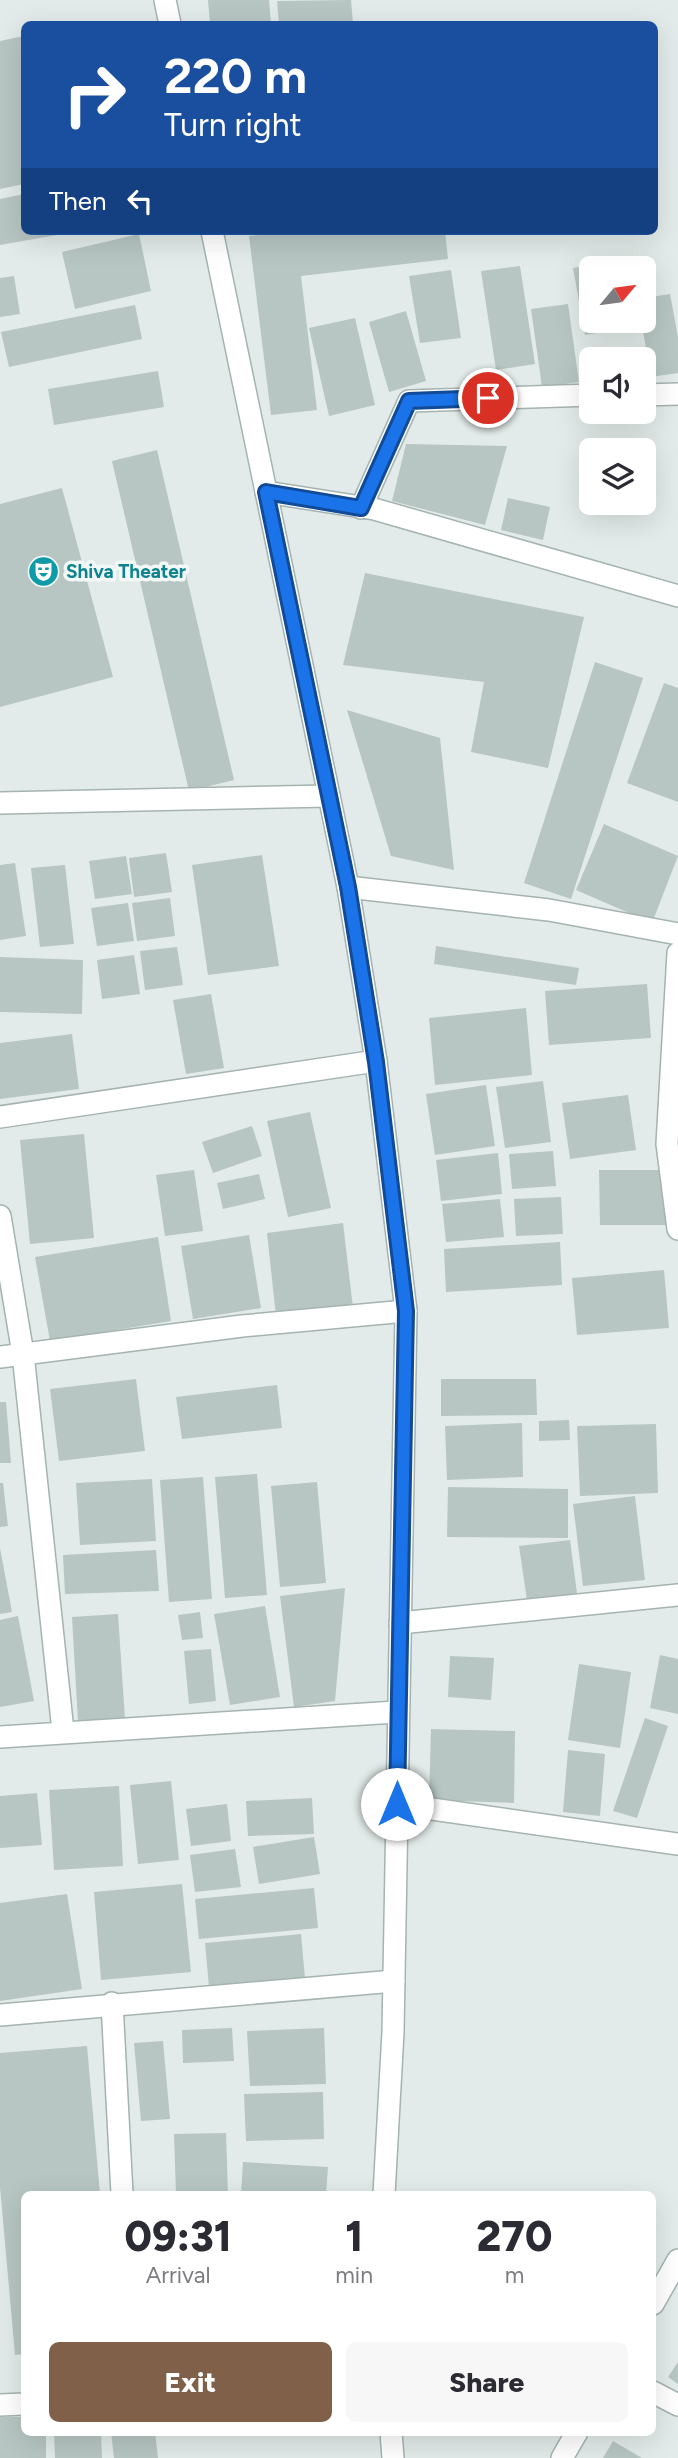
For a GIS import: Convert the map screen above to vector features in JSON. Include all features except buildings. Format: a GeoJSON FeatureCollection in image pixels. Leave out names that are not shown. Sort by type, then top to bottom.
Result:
{"type":"FeatureCollection","features":[{"type":"Feature","properties":{"kind":"street"},"geometry":{"type":"LineString","coordinates":[[165,0],[169,21]]}},
{"type":"Feature","properties":{"kind":"street"},"geometry":{"type":"LineString","coordinates":[[213,235],[348,887],[376,1062],[406,1311],[396,1712],[394,1981],[384,2191]]}},
{"type":"Feature","properties":{"kind":"street"},"geometry":{"type":"LineString","coordinates":[[656,395],[678,394]]}},
{"type":"Feature","properties":{"kind":"street"},"geometry":{"type":"LineString","coordinates":[[361,508],[409,401],[579,395]]}},
{"type":"Feature","properties":{"kind":"street"},"geometry":{"type":"LineString","coordinates":[[266,492],[361,508],[678,596]]}},
{"type":"Feature","properties":{"kind":"street"},"geometry":{"type":"LineString","coordinates":[[0,803],[329,796]]}},
{"type":"Feature","properties":{"kind":"street"},"geometry":{"type":"LineString","coordinates":[[348,887],[549,910],[678,934]]}},
{"type":"Feature","properties":{"kind":"street"},"geometry":{"type":"LineString","coordinates":[[678,953],[667,1144],[678,1229]]}},
{"type":"Feature","properties":{"kind":"street"},"geometry":{"type":"LineString","coordinates":[[0,1117],[376,1062]]}},
{"type":"Feature","properties":{"kind":"street"},"geometry":{"type":"LineString","coordinates":[[0,1216],[23,1354],[63,1731]]}},
{"type":"Feature","properties":{"kind":"street"},"geometry":{"type":"LineString","coordinates":[[0,1357],[242,1326],[406,1311]]}},
{"type":"Feature","properties":{"kind":"street"},"geometry":{"type":"LineString","coordinates":[[400,1623],[678,1595]]}},
{"type":"Feature","properties":{"kind":"street"},"geometry":{"type":"LineString","coordinates":[[0,1737],[396,1712]]}},
{"type":"Feature","properties":{"kind":"street"},"geometry":{"type":"LineString","coordinates":[[397,1804],[678,1844]]}},
{"type":"Feature","properties":{"kind":"street"},"geometry":{"type":"LineString","coordinates":[[0,2015],[112,2003],[394,1981]]}},
{"type":"Feature","properties":{"kind":"street"},"geometry":{"type":"LineString","coordinates":[[112,2003],[122,2191]]}},
{"type":"Feature","properties":{"kind":"street"},"geometry":{"type":"LineString","coordinates":[[656,2299],[678,2260]]}},
{"type":"Feature","properties":{"kind":"street"},"geometry":{"type":"LineString","coordinates":[[656,2394],[678,2406]]}},
{"type":"Feature","properties":{"kind":"street"},"geometry":{"type":"LineString","coordinates":[[0,2404],[21,2404]]}},
{"type":"Feature","properties":{"kind":"street"},"geometry":{"type":"LineString","coordinates":[[391,2436],[393,2458]]}},
{"type":"Feature","properties":{"kind":"street"},"geometry":{"type":"LineString","coordinates":[[562,2458],[575,2436]]}},
{"type":"Feature","properties":{"kind":"place","name":"Shiva Theater"},"geometry":{"type":"Point","coordinates":[43,571]}},
{"type":"Feature","properties":{"kind":"route"},"geometry":{"type":"LineString","coordinates":[[397,1804],[396,1712],[406,1311],[376,1062],[348,887],[266,492],[361,508],[409,401],[488,398]]}}]}
